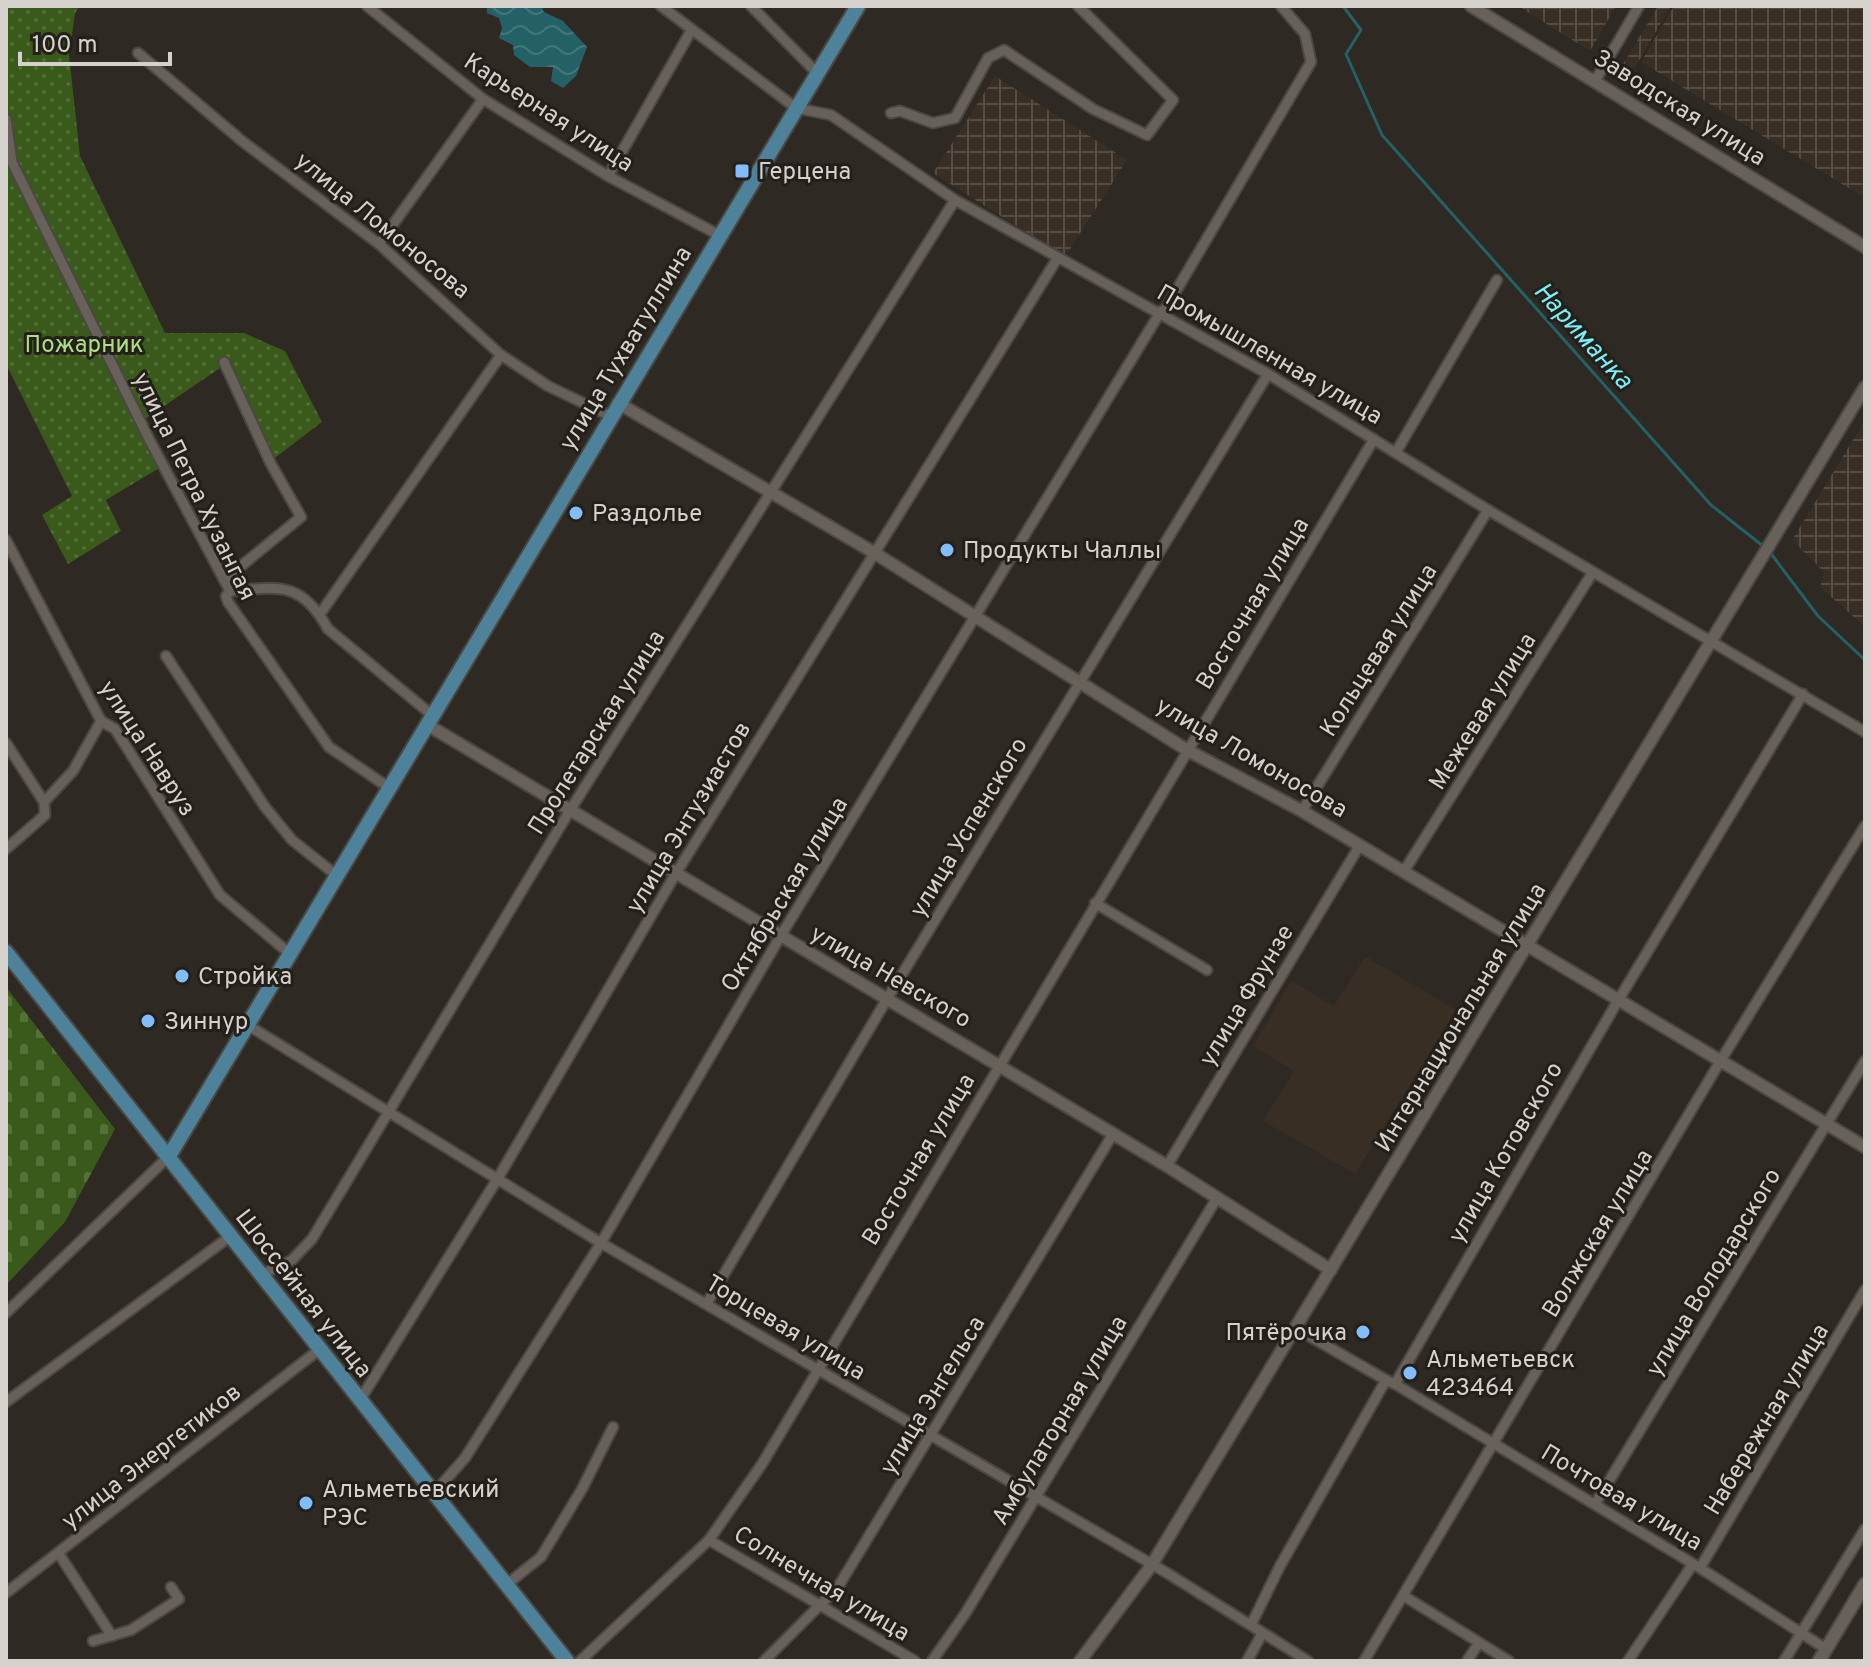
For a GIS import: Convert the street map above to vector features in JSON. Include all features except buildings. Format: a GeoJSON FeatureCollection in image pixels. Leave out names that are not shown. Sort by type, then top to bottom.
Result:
{"type":"FeatureCollection","features":[{"type":"Feature","properties":{"kind":"main road","name":"улица Тухватуллина"},"geometry":{"type":"LineString","coordinates":[[169,1156],[858,6]]}},
{"type":"Feature","properties":{"kind":"main road","name":"Шоссейная улица"},"geometry":{"type":"LineString","coordinates":[[6,952],[567,1661]]}},
{"type":"Feature","properties":{"kind":"main road"},"geometry":{"type":"LineString","coordinates":[[1822,1655],[1864,1590]]}},
{"type":"Feature","properties":{"kind":"street","name":"Карьерная улица"},"geometry":{"type":"LineString","coordinates":[[367,6],[483,99],[608,176],[719,235]]}},
{"type":"Feature","properties":{"kind":"street","name":"Промышленная улица"},"geometry":{"type":"LineString","coordinates":[[661,6],[796,108],[831,115],[955,200],[1057,259],[1162,312],[1488,510],[1865,732]]}},
{"type":"Feature","properties":{"kind":"street"},"geometry":{"type":"LineString","coordinates":[[751,6],[817,73]]}},
{"type":"Feature","properties":{"kind":"street"},"geometry":{"type":"LineString","coordinates":[[891,113],[900,111],[933,123],[955,118],[988,58],[1004,50],[1093,109],[1147,135],[1173,100],[1078,6]]}},
{"type":"Feature","properties":{"kind":"street","name":"Октябрьская улица"},"geometry":{"type":"LineString","coordinates":[[434,1493],[465,1458],[601,1243],[780,937],[1311,62],[1305,34],[1281,6]]}},
{"type":"Feature","properties":{"kind":"street","name":"Заводская улица"},"geometry":{"type":"LineString","coordinates":[[1471,6],[1865,247]]}},
{"type":"Feature","properties":{"kind":"street"},"geometry":{"type":"LineString","coordinates":[[1595,81],[1639,6]]}},
{"type":"Feature","properties":{"kind":"street"},"geometry":{"type":"LineString","coordinates":[[608,176],[691,31]]}},
{"type":"Feature","properties":{"kind":"street","name":"улица Ломоносова"},"geometry":{"type":"LineString","coordinates":[[138,53],[242,141],[379,244],[501,355],[548,386],[614,409],[873,552],[1187,750],[1302,811],[1865,1147]]}},
{"type":"Feature","properties":{"kind":"street"},"geometry":{"type":"LineString","coordinates":[[379,244],[483,99]]}},
{"type":"Feature","properties":{"kind":"street","name":"улица Петра Хузангая"},"geometry":{"type":"LineString","coordinates":[[6,119],[12,162],[156,453],[230,591],[226,596],[228,602],[329,747],[388,787]]}},
{"type":"Feature","properties":{"kind":"street","name":"Пролетарская улица"},"geometry":{"type":"LineString","coordinates":[[263,1274],[292,1260],[312,1239],[569,812],[955,200]]}},
{"type":"Feature","properties":{"kind":"street","name":"улица Энтузиастов"},"geometry":{"type":"LineString","coordinates":[[360,1400],[498,1178],[675,875],[1057,259]]}},
{"type":"Feature","properties":{"kind":"street"},"geometry":{"type":"LineString","coordinates":[[1396,452],[1497,280]]}},
{"type":"Feature","properties":{"kind":"street"},"geometry":{"type":"LineString","coordinates":[[320,614],[501,355]]}},
{"type":"Feature","properties":{"kind":"street"},"geometry":{"type":"LineString","coordinates":[[224,362],[271,464],[301,517],[224,580]]}},
{"type":"Feature","properties":{"kind":"street","name":"улица Успенского"},"geometry":{"type":"LineString","coordinates":[[707,1303],[887,999],[1268,374]]}},
{"type":"Feature","properties":{"kind":"street","name":"Интернациональная улица"},"geometry":{"type":"LineString","coordinates":[[1080,1661],[1151,1566],[1530,945],[1865,387]]}},
{"type":"Feature","properties":{"kind":"street","name":"Восточная улица"},"geometry":{"type":"LineString","coordinates":[[580,1661],[709,1540],[762,1464],[816,1368],[1374,439]]}},
{"type":"Feature","properties":{"kind":"street","name":"Кольцевая улица"},"geometry":{"type":"LineString","coordinates":[[1302,811],[1488,510]]}},
{"type":"Feature","properties":{"kind":"street","name":"улица Навруз"},"geometry":{"type":"LineString","coordinates":[[6,540],[101,721],[115,729],[220,895],[289,953]]}},
{"type":"Feature","properties":{"kind":"street","name":"Межевая улица"},"geometry":{"type":"LineString","coordinates":[[1404,871],[1593,572]]}},
{"type":"Feature","properties":{"kind":"street"},"geometry":{"type":"LineString","coordinates":[[230,591],[268,586],[285,588],[320,614],[328,629],[429,720]]}},
{"type":"Feature","properties":{"kind":"street"},"geometry":{"type":"LineString","coordinates":[[166,656],[265,807],[292,840],[336,875]]}},
{"type":"Feature","properties":{"kind":"street","name":"улица Котовского"},"geometry":{"type":"LineString","coordinates":[[1251,1625],[1280,1566],[1803,694]]}},
{"type":"Feature","properties":{"kind":"street","name":"улица Невского"},"geometry":{"type":"LineString","coordinates":[[429,720],[569,812],[998,1064],[1331,1270]]}},
{"type":"Feature","properties":{"kind":"street"},"geometry":{"type":"LineString","coordinates":[[44,802],[73,771],[101,721]]}},
{"type":"Feature","properties":{"kind":"street"},"geometry":{"type":"LineString","coordinates":[[6,743],[44,802],[45,815],[6,849]]}},
{"type":"Feature","properties":{"kind":"street","name":"Волжская улица"},"geometry":{"type":"LineString","coordinates":[[1364,1661],[1721,1060],[1865,826]]}},
{"type":"Feature","properties":{"kind":"street","name":"улица Фрунзе"},"geometry":{"type":"LineString","coordinates":[[1167,1166],[1360,845]]}},
{"type":"Feature","properties":{"kind":"street"},"geometry":{"type":"LineString","coordinates":[[1095,903],[1207,970]]}},
{"type":"Feature","properties":{"kind":"street","name":"Торцевая улица"},"geometry":{"type":"LineString","coordinates":[[246,1024],[389,1109],[601,1243],[1308,1661]]}},
{"type":"Feature","properties":{"kind":"street","name":"улица Володарского"},"geometry":{"type":"LineString","coordinates":[[1595,1504],[1865,1061]]}},
{"type":"Feature","properties":{"kind":"street","name":"улица Энгельса"},"geometry":{"type":"LineString","coordinates":[[764,1661],[838,1587],[1113,1134]]}},
{"type":"Feature","properties":{"kind":"street","name":"улица Тухватуллина"},"geometry":{"type":"LineString","coordinates":[[6,1313],[169,1156]]}},
{"type":"Feature","properties":{"kind":"street","name":"Амбулаторная улица"},"geometry":{"type":"LineString","coordinates":[[932,1661],[965,1614],[1217,1198]]}},
{"type":"Feature","properties":{"kind":"street"},"geometry":{"type":"LineString","coordinates":[[6,1402],[232,1235]]}},
{"type":"Feature","properties":{"kind":"street","name":"Набережная улица"},"geometry":{"type":"LineString","coordinates":[[1628,1661],[1696,1566],[1865,1290]]}},
{"type":"Feature","properties":{"kind":"street","name":"Почтовая улица"},"geometry":{"type":"LineString","coordinates":[[1297,1329],[1696,1566],[1801,1633],[1822,1655]]}},
{"type":"Feature","properties":{"kind":"street","name":"улица Энергетиков"},"geometry":{"type":"LineString","coordinates":[[6,1593],[320,1349]]}},
{"type":"Feature","properties":{"kind":"street"},"geometry":{"type":"LineString","coordinates":[[506,1585],[541,1557],[582,1489],[613,1427]]}},
{"type":"Feature","properties":{"kind":"street"},"geometry":{"type":"LineString","coordinates":[[1784,1661],[1865,1529]]}},
{"type":"Feature","properties":{"kind":"street","name":"Солнечная улица"},"geometry":{"type":"LineString","coordinates":[[709,1540],[915,1661]]}},
{"type":"Feature","properties":{"kind":"street"},"geometry":{"type":"LineString","coordinates":[[59,1554],[112,1636]]}},
{"type":"Feature","properties":{"kind":"street"},"geometry":{"type":"LineString","coordinates":[[93,1641],[141,1624],[179,1599],[171,1587]]}},
{"type":"Feature","properties":{"kind":"street"},"geometry":{"type":"LineString","coordinates":[[1404,1596],[1509,1661]]}},
{"type":"Feature","properties":{"kind":"street"},"geometry":{"type":"LineString","coordinates":[[1247,1661],[1262,1634]]}},
{"type":"Feature","properties":{"kind":"street"},"geometry":{"type":"LineString","coordinates":[[1467,1661],[1479,1643]]}},
{"type":"Feature","properties":{"kind":"shaded area"},"geometry":{"type":"Polygon","coordinates":[[[1518,6],[1616,6],[1590,51],[1518,6]]]}},
{"type":"Feature","properties":{"kind":"shaded area"},"geometry":{"type":"Polygon","coordinates":[[[1658,6],[1671,6],[1634,69],[1623,64],[1658,6]]]}},
{"type":"Feature","properties":{"kind":"shaded area"},"geometry":{"type":"Polygon","coordinates":[[[1674,6],[1865,6],[1865,198],[1641,62],[1674,6]]]}},
{"type":"Feature","properties":{"kind":"shaded area"},"geometry":{"type":"Polygon","coordinates":[[[995,76],[1127,160],[1065,257],[933,173],[995,76]]]}},
{"type":"Feature","properties":{"kind":"shaded area"},"geometry":{"type":"Polygon","coordinates":[[[1865,420],[1865,627],[1820,587],[1824,572],[1792,540],[1865,420]]]}},
{"type":"Feature","properties":{"kind":"shaded area"},"geometry":{"type":"Polygon","coordinates":[[[1365,956],[1456,1010],[1355,1174],[1263,1121],[1294,1071],[1253,1046],[1291,981],[1334,1006],[1365,956]]]}},
{"type":"Feature","properties":{"kind":"green space","name":"Пожарник"},"geometry":{"type":"Polygon","coordinates":[[[6,6],[80,6],[75,13],[69,55],[80,156],[165,333],[244,333],[285,351],[322,422],[272,460],[223,366],[139,423],[161,467],[106,500],[121,531],[68,564],[42,515],[72,496],[6,364],[6,6]]]}},
{"type":"Feature","properties":{"kind":"green space"},"geometry":{"type":"Polygon","coordinates":[[[6,987],[115,1129],[65,1222],[6,1285],[6,987]]]}},
{"type":"Feature","properties":{"kind":"water"},"geometry":{"type":"Polygon","coordinates":[[[487,6],[541,6],[544,12],[563,21],[587,47],[576,76],[563,88],[551,81],[553,67],[530,67],[514,55],[513,45],[499,38],[502,28],[499,18],[487,13],[487,6]]]}},
{"type":"Feature","properties":{"kind":"waterway","name":"Нариманка"},"geometry":{"type":"LineString","coordinates":[[1343,6],[1361,30],[1346,54],[1382,135],[1711,505],[1763,546]]}},
{"type":"Feature","properties":{"kind":"waterway","name":"Нариманка"},"geometry":{"type":"LineString","coordinates":[[1769,551],[1818,616],[1865,660]]}},
{"type":"Feature","properties":{"kind":"place","name":"Герцена"},"geometry":{"type":"Point","coordinates":[742,171]}},
{"type":"Feature","properties":{"kind":"place","name":"Раздолье"},"geometry":{"type":"Point","coordinates":[576,513]}},
{"type":"Feature","properties":{"kind":"place","name":"Продукты Чаллы"},"geometry":{"type":"Point","coordinates":[947,550]}},
{"type":"Feature","properties":{"kind":"place","name":"Стройка"},"geometry":{"type":"Point","coordinates":[182,976]}},
{"type":"Feature","properties":{"kind":"place","name":"Зиннур"},"geometry":{"type":"Point","coordinates":[148,1021]}},
{"type":"Feature","properties":{"kind":"place","name":"Пятёрочка"},"geometry":{"type":"Point","coordinates":[1363,1332]}},
{"type":"Feature","properties":{"kind":"place","name":"Альметьевск 423464"},"geometry":{"type":"Point","coordinates":[1410,1373]}},
{"type":"Feature","properties":{"kind":"place","name":"Альметьевский РЭС"},"geometry":{"type":"Point","coordinates":[306,1503]}}]}
